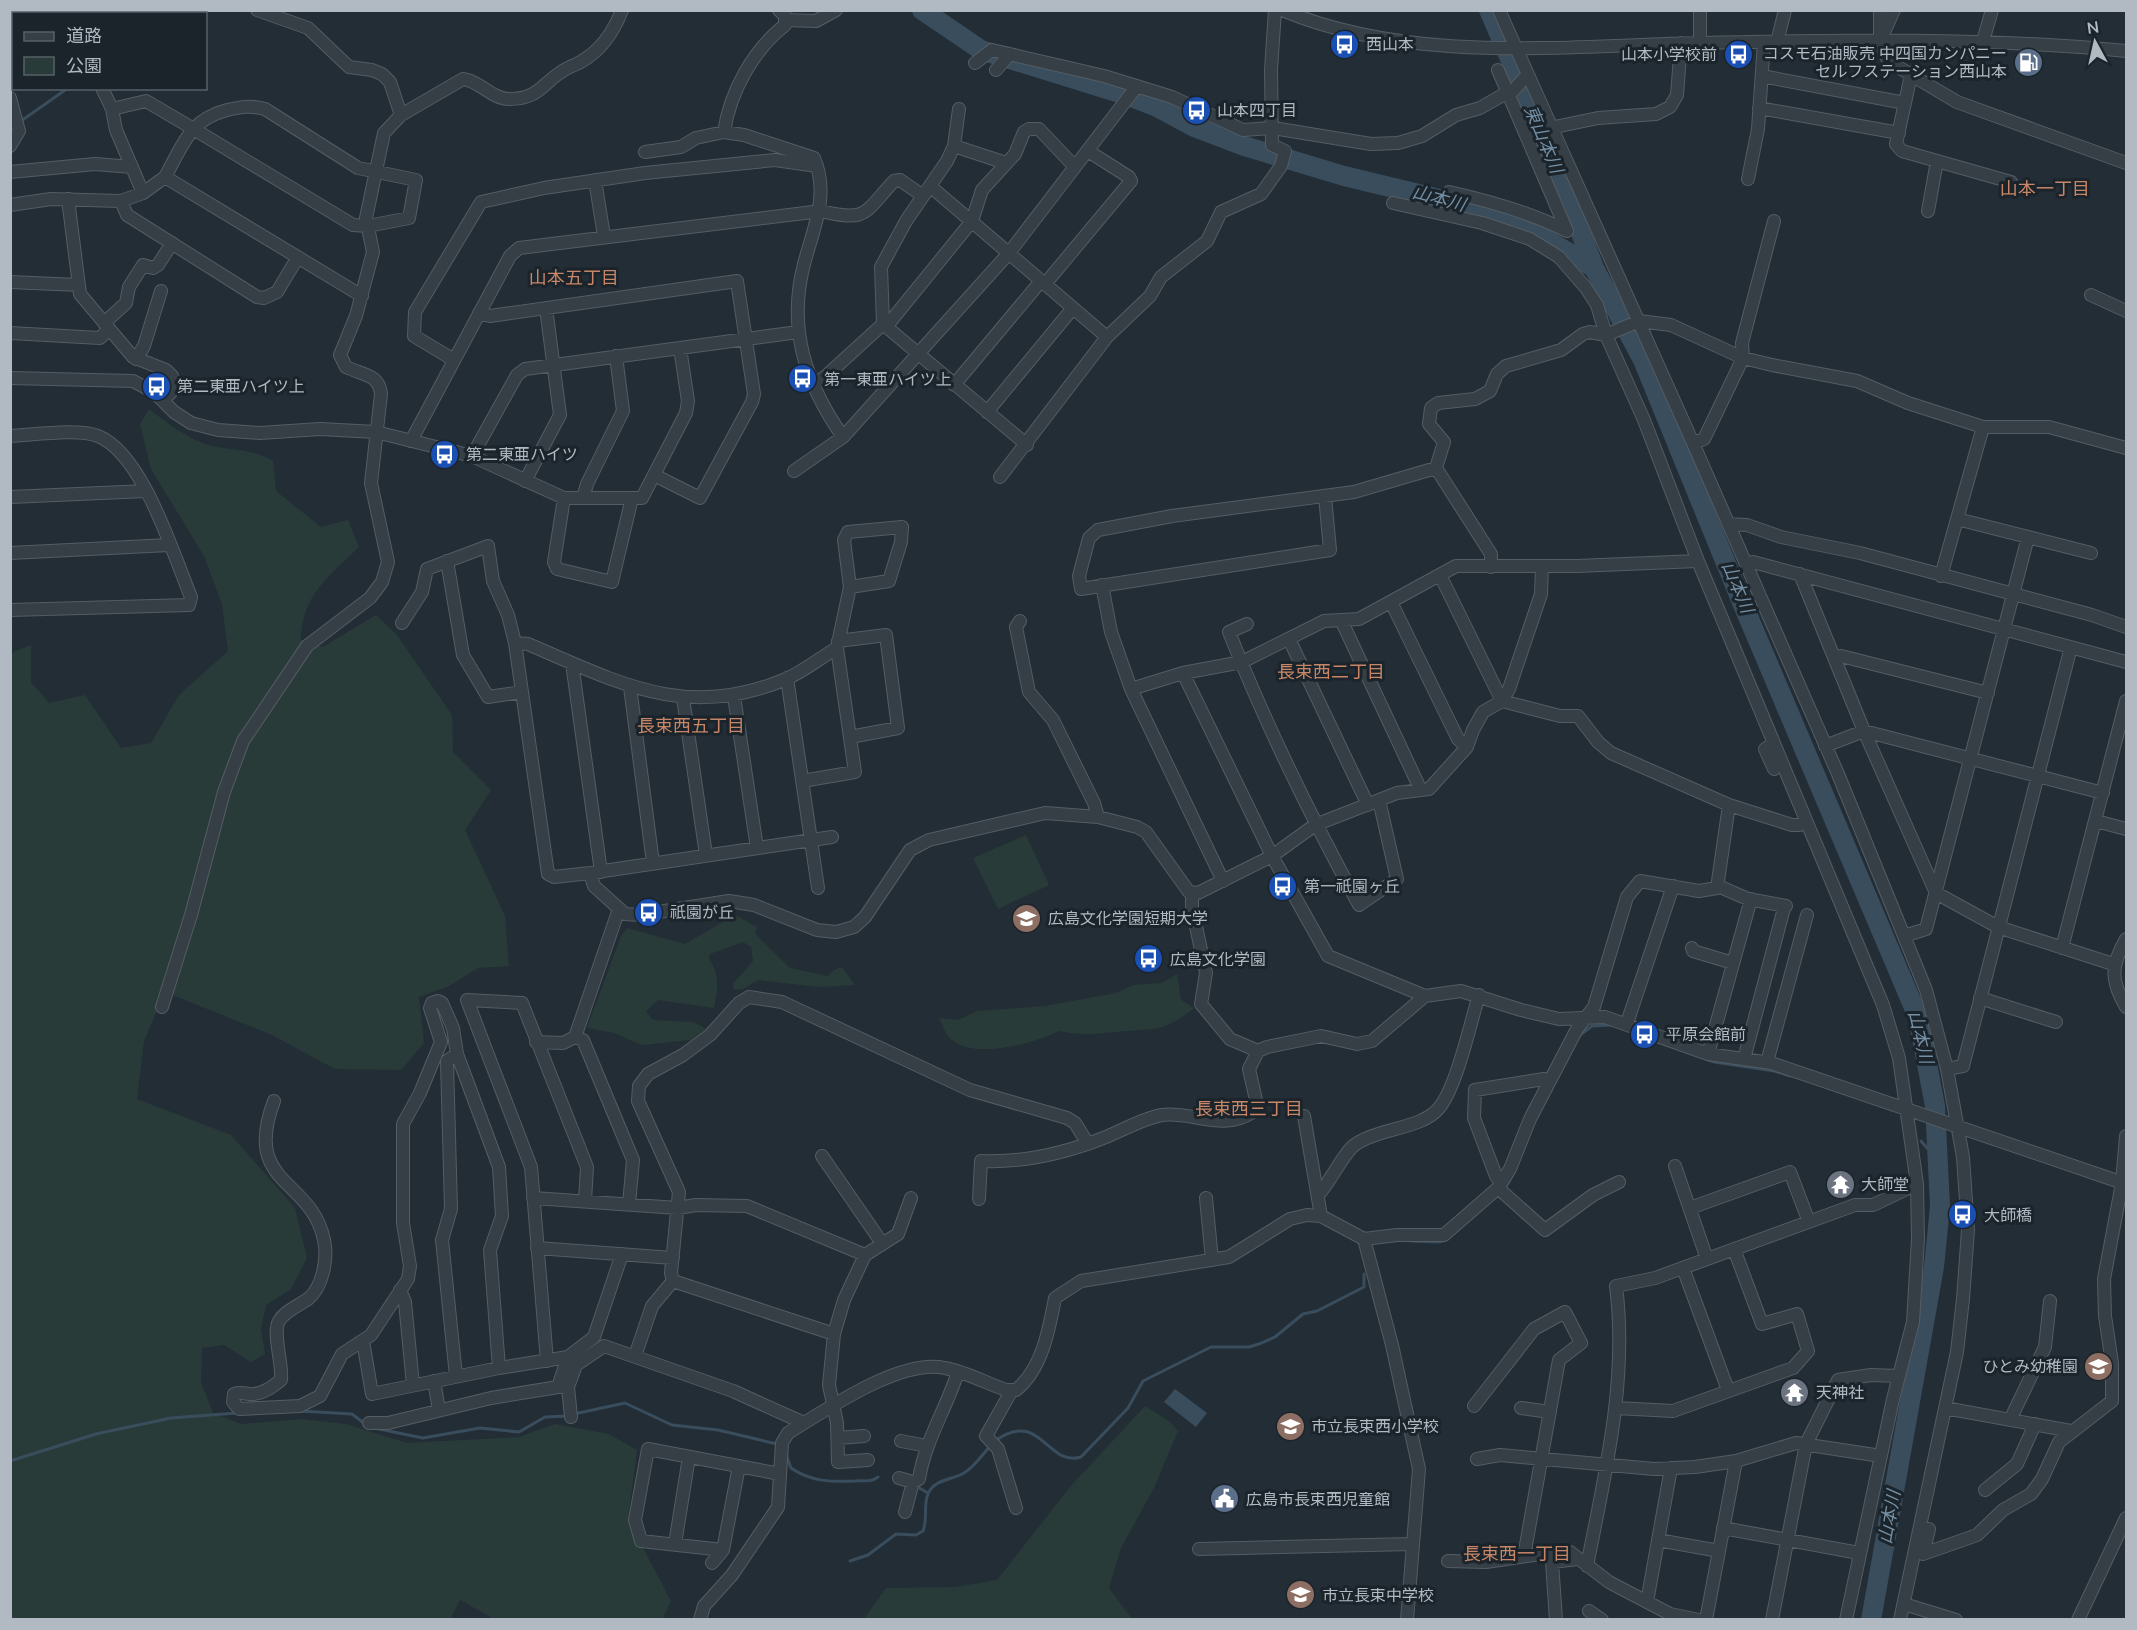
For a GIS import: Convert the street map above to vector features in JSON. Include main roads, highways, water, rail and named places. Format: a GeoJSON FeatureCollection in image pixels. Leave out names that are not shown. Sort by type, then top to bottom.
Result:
{"type":"FeatureCollection","features":[{"type":"Feature","properties":{"kind":"water"},"geometry":{"type":"Polygon","coordinates":[[[1175,1389],[1207,1413],[1196,1427],[1164,1402],[1175,1389]]]}},
{"type":"Feature","properties":{"kind":"waterway","name":"山本川"},"geometry":{"type":"LineString","coordinates":[[922,10],[981,50],[1126,95],[1157,107],[1194,127],[1244,146],[1344,176],[1506,215],[1594,268]]}},
{"type":"Feature","properties":{"kind":"waterway","name":"山本川"},"geometry":{"type":"LineString","coordinates":[[1489,10],[1556,165],[1594,268],[1643,360],[1741,600],[1918,1017],[1935,1106],[1940,1206],[1934,1267],[1871,1620]]}},
{"type":"Feature","properties":{"kind":"waterway","name":"山本川"},"geometry":{"type":"LineString","coordinates":[[21,121],[65,90]]}},
{"type":"Feature","properties":{"kind":"waterway"},"geometry":{"type":"LineString","coordinates":[[1580,1035],[1592,1026],[1612,1025]]}},
{"type":"Feature","properties":{"kind":"waterway"},"geometry":{"type":"LineString","coordinates":[[1657,1042],[1714,1062],[1774,1071],[1790,1076]]}},
{"type":"Feature","properties":{"kind":"waterway"},"geometry":{"type":"LineString","coordinates":[[1921,1141],[1927,1148],[1937,1152]]}},
{"type":"Feature","properties":{"kind":"waterway"},"geometry":{"type":"LineString","coordinates":[[1507,1185],[1512,1176]]}},
{"type":"Feature","properties":{"kind":"waterway"},"geometry":{"type":"LineString","coordinates":[[1411,1241],[1446,1240]]}},
{"type":"Feature","properties":{"kind":"waterway"},"geometry":{"type":"LineString","coordinates":[[995,1441],[1010,1433],[1023,1431],[1033,1434],[1059,1454],[1069,1458],[1081,1457],[1128,1408],[1143,1381],[1211,1347],[1249,1347],[1275,1337],[1303,1314],[1317,1311],[1364,1287],[1364,1274]]}},
{"type":"Feature","properties":{"kind":"waterway"},"geometry":{"type":"LineString","coordinates":[[574,1414],[625,1403],[672,1425],[718,1430],[777,1444]]}},
{"type":"Feature","properties":{"kind":"waterway"},"geometry":{"type":"LineString","coordinates":[[300,1411],[352,1414],[365,1424]]}},
{"type":"Feature","properties":{"kind":"waterway"},"geometry":{"type":"LineString","coordinates":[[10,1461],[96,1434],[171,1418],[237,1413]]}},
{"type":"Feature","properties":{"kind":"waterway"},"geometry":{"type":"LineString","coordinates":[[374,1428],[423,1438],[480,1428],[519,1432],[545,1417],[568,1416]]}},
{"type":"Feature","properties":{"kind":"waterway"},"geometry":{"type":"LineString","coordinates":[[850,1561],[868,1555],[896,1534],[916,1535],[923,1531],[927,1498],[934,1485],[968,1470],[991,1445]]}},
{"type":"Feature","properties":{"kind":"waterway"},"geometry":{"type":"LineString","coordinates":[[785,1452],[791,1468],[814,1479],[867,1481],[878,1477]]}},
{"type":"Feature","properties":{"kind":"waterway"},"geometry":{"type":"LineString","coordinates":[[916,1486],[928,1493]]}},
{"type":"Feature","properties":{"kind":"place","name":"西山本"},"geometry":{"type":"Point","coordinates":[1345,44]}},
{"type":"Feature","properties":{"kind":"place","name":"山本小学校前"},"geometry":{"type":"Point","coordinates":[1738,54]}},
{"type":"Feature","properties":{"kind":"place","name":"コスモ石油販売 中四国カンパニー セルフステーション西山本"},"geometry":{"type":"Point","coordinates":[2028,62]}},
{"type":"Feature","properties":{"kind":"place","name":"山本四丁目"},"geometry":{"type":"Point","coordinates":[1196,110]}},
{"type":"Feature","properties":{"kind":"place","name":"第一東亜ハイツ上"},"geometry":{"type":"Point","coordinates":[803,379]}},
{"type":"Feature","properties":{"kind":"place","name":"第二東亜ハイツ上"},"geometry":{"type":"Point","coordinates":[156,386]}},
{"type":"Feature","properties":{"kind":"place","name":"第二東亜ハイツ"},"geometry":{"type":"Point","coordinates":[445,454]}},
{"type":"Feature","properties":{"kind":"place","name":"第一祇園ヶ丘"},"geometry":{"type":"Point","coordinates":[1283,886]}},
{"type":"Feature","properties":{"kind":"place","name":"祇園が丘"},"geometry":{"type":"Point","coordinates":[649,912]}},
{"type":"Feature","properties":{"kind":"place","name":"広島文化学園短期大学"},"geometry":{"type":"Point","coordinates":[1027,918]}},
{"type":"Feature","properties":{"kind":"place","name":"広島文化学園"},"geometry":{"type":"Point","coordinates":[1149,959]}},
{"type":"Feature","properties":{"kind":"place","name":"平原会館前"},"geometry":{"type":"Point","coordinates":[1645,1034]}},
{"type":"Feature","properties":{"kind":"place","name":"大師堂"},"geometry":{"type":"Point","coordinates":[1840,1184]}},
{"type":"Feature","properties":{"kind":"place","name":"大師橋"},"geometry":{"type":"Point","coordinates":[1963,1215]}},
{"type":"Feature","properties":{"kind":"place","name":"ひとみ幼稚園"},"geometry":{"type":"Point","coordinates":[2099,1366]}},
{"type":"Feature","properties":{"kind":"place","name":"天神社"},"geometry":{"type":"Point","coordinates":[1795,1392]}},
{"type":"Feature","properties":{"kind":"place","name":"市立長束西小学校"},"geometry":{"type":"Point","coordinates":[1290,1426]}},
{"type":"Feature","properties":{"kind":"place","name":"広島市長束西児童館"},"geometry":{"type":"Point","coordinates":[1225,1499]}},
{"type":"Feature","properties":{"kind":"place","name":"市立長束中学校"},"geometry":{"type":"Point","coordinates":[1301,1595]}},
{"type":"Feature","properties":{"kind":"district","name":"山本一丁目"},"geometry":{"type":"Point","coordinates":[2045,188]}},
{"type":"Feature","properties":{"kind":"district","name":"山本五丁目"},"geometry":{"type":"Point","coordinates":[574,277]}},
{"type":"Feature","properties":{"kind":"district","name":"長束西二丁目"},"geometry":{"type":"Point","coordinates":[1331,671]}},
{"type":"Feature","properties":{"kind":"district","name":"長束西五丁目"},"geometry":{"type":"Point","coordinates":[691,725]}},
{"type":"Feature","properties":{"kind":"district","name":"長束西三丁目"},"geometry":{"type":"Point","coordinates":[1249,1108]}},
{"type":"Feature","properties":{"kind":"district","name":"長束西一丁目"},"geometry":{"type":"Point","coordinates":[1517,1553]}},
{"type":"Feature","properties":{"kind":"water label","name":"東山本川"},"geometry":{"type":"Point","coordinates":[1544,139]}}]}
